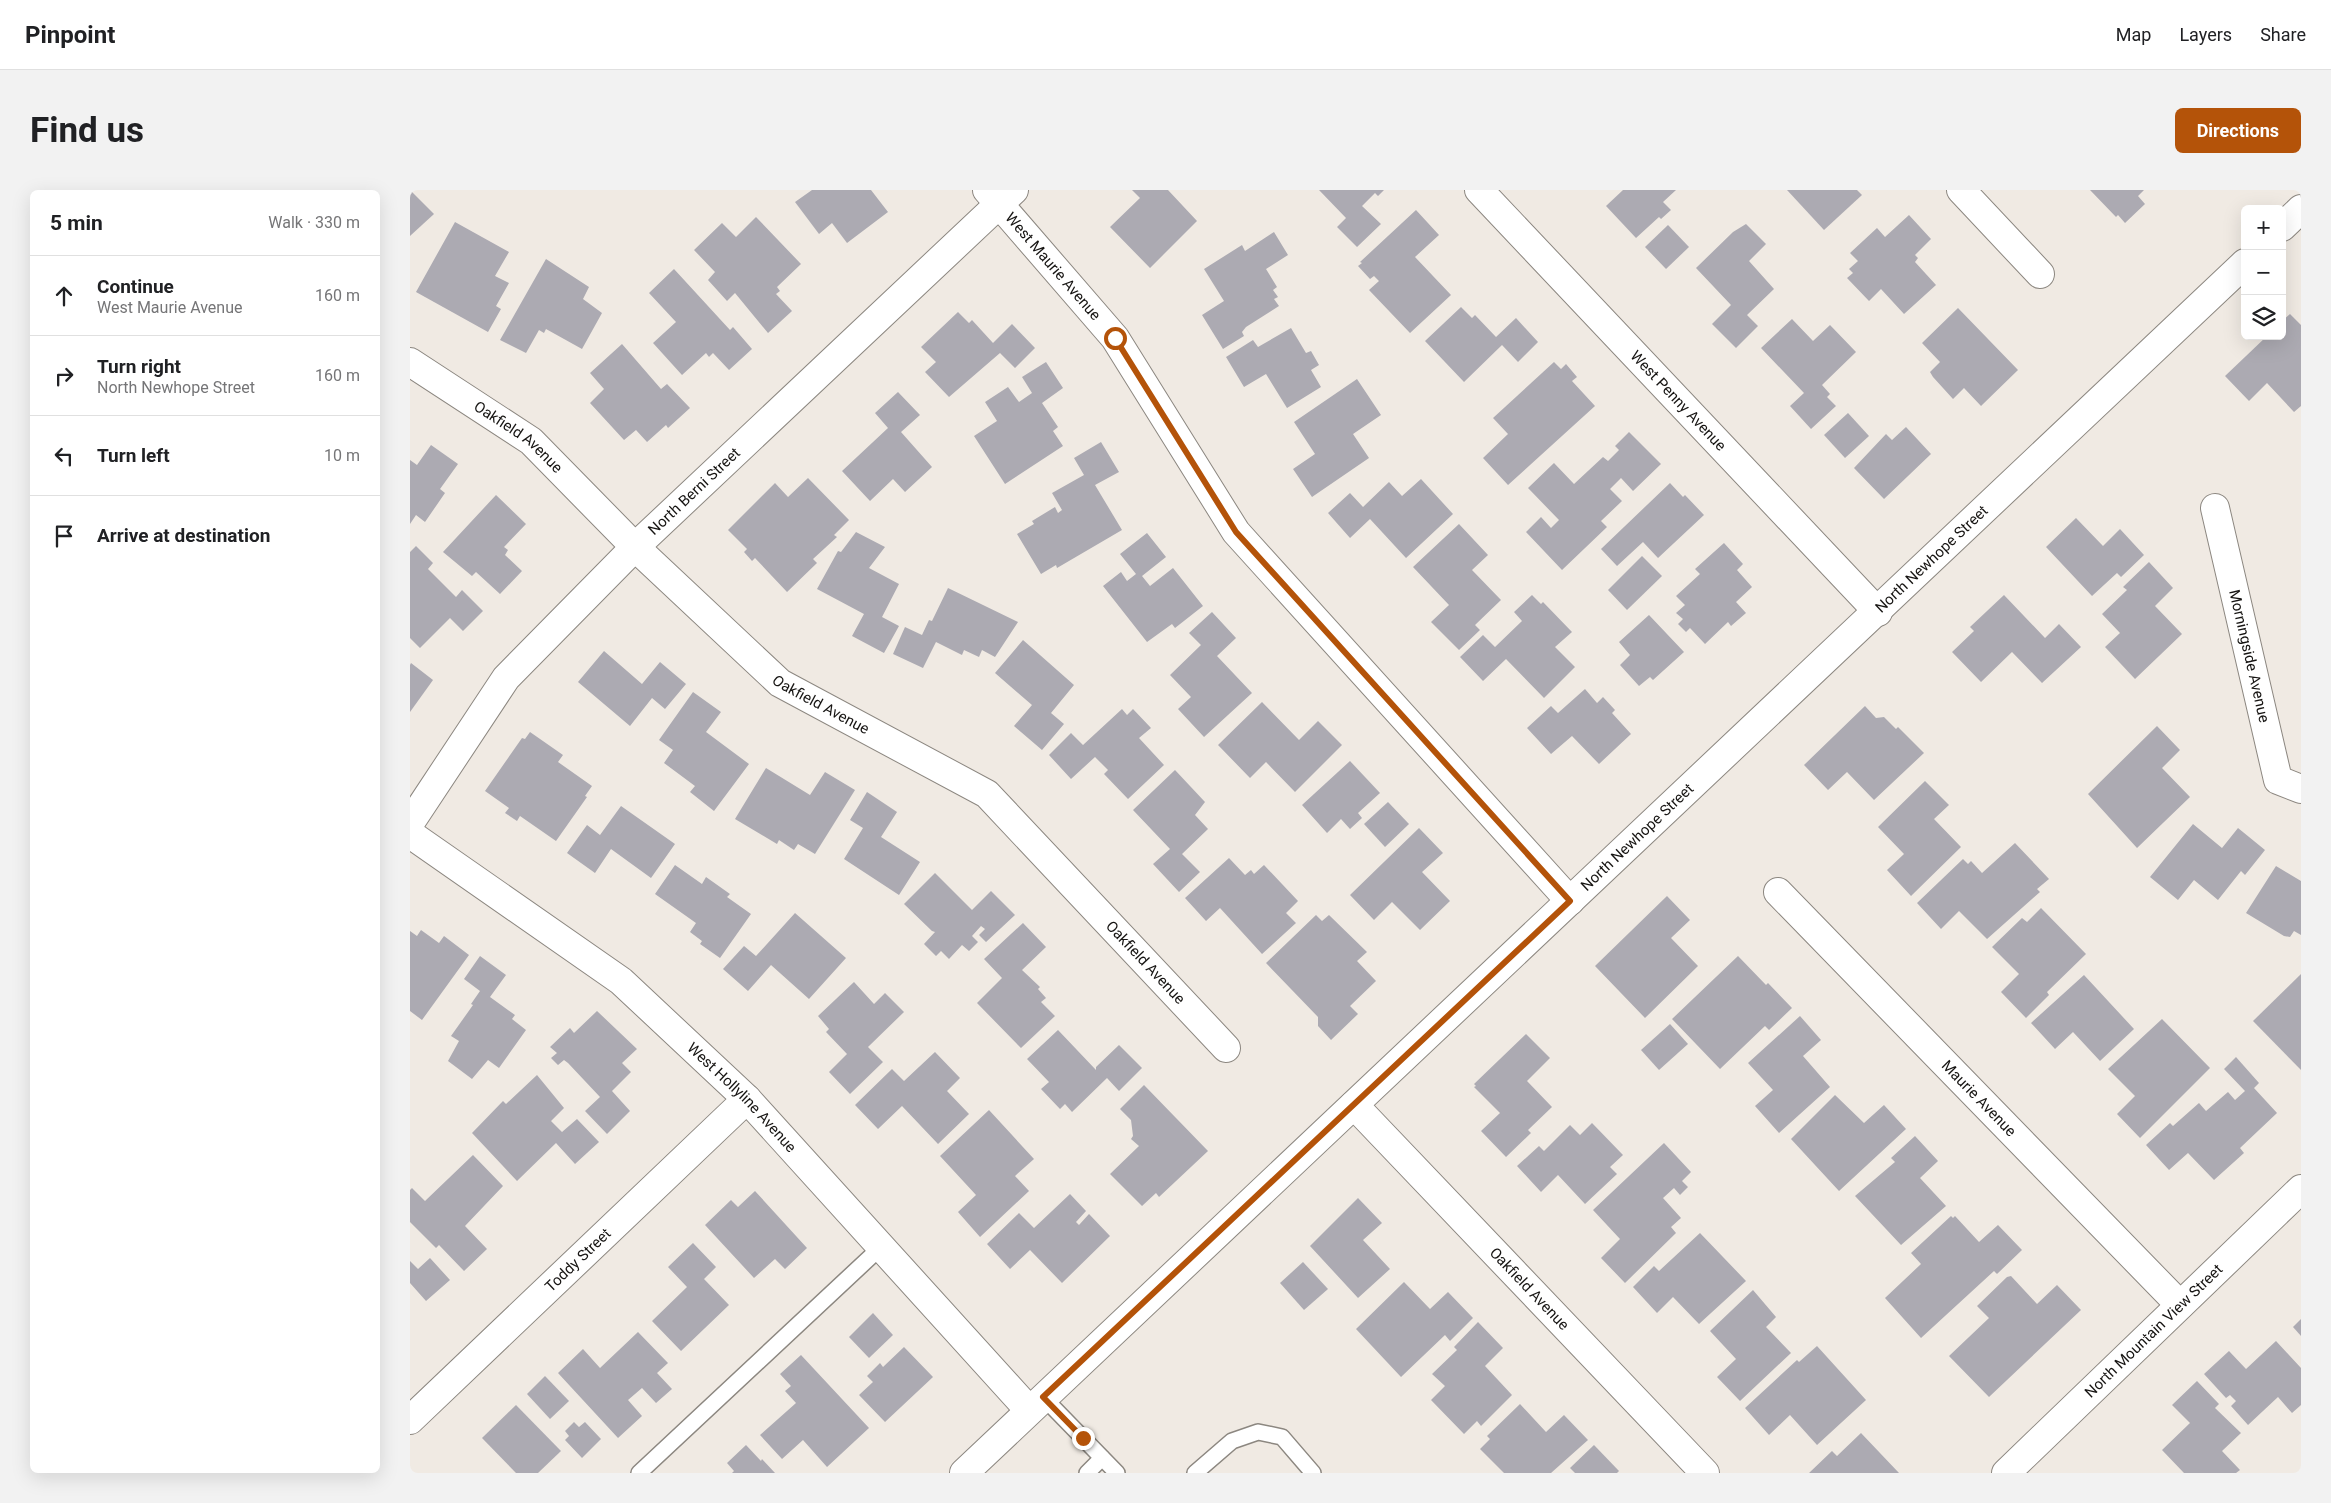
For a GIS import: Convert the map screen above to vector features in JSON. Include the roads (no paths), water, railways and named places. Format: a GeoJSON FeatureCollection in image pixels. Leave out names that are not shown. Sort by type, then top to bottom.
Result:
{"type":"FeatureCollection","features":[{"type":"Feature","properties":{"kind":"street","name":"West Penny Avenue"},"geometry":{"type":"LineString","coordinates":[[1479,190],[1878,612]]}},
{"type":"Feature","properties":{"kind":"street"},"geometry":{"type":"LineString","coordinates":[[1961,190],[2040,274]]}},
{"type":"Feature","properties":{"kind":"street","name":"North Berni Street"},"geometry":{"type":"LineString","coordinates":[[410,823],[506,678],[635,547],[1000,195]]}},
{"type":"Feature","properties":{"kind":"street","name":"West Maurie Avenue"},"geometry":{"type":"LineString","coordinates":[[1000,195],[1115,338],[1236,532],[1570,901]]}},
{"type":"Feature","properties":{"kind":"street"},"geometry":{"type":"LineString","coordinates":[[2286,223],[2301,209]]}},
{"type":"Feature","properties":{"kind":"street","name":"North Newhope Street"},"geometry":{"type":"LineString","coordinates":[[964,1473],[1878,612],[2241,267]]}},
{"type":"Feature","properties":{"kind":"street","name":"Oakfield Avenue"},"geometry":{"type":"LineString","coordinates":[[410,362],[531,440],[635,547],[780,683],[987,794],[1226,1048]]}},
{"type":"Feature","properties":{"kind":"street","name":"Morningside Avenue"},"geometry":{"type":"LineString","coordinates":[[2215,508],[2278,780],[2301,790]]}},
{"type":"Feature","properties":{"kind":"street","name":"West Hollyline Avenue"},"geometry":{"type":"LineString","coordinates":[[410,834],[621,982],[747,1099],[881,1247],[1036,1404]]}},
{"type":"Feature","properties":{"kind":"street","name":"Maurie Avenue"},"geometry":{"type":"LineString","coordinates":[[1778,892],[2180,1305]]}},
{"type":"Feature","properties":{"kind":"street","name":"Toddy Street"},"geometry":{"type":"LineString","coordinates":[[410,1420],[747,1099]]}},
{"type":"Feature","properties":{"kind":"street","name":"Oakfield Avenue"},"geometry":{"type":"LineString","coordinates":[[1354,1105],[1705,1473]]}},
{"type":"Feature","properties":{"kind":"street","name":"North Mountain View Street"},"geometry":{"type":"LineString","coordinates":[[2006,1473],[2301,1189]]}},
{"type":"Feature","properties":{"kind":"lane"},"geometry":{"type":"LineString","coordinates":[[639,1473],[881,1247]]}},
{"type":"Feature","properties":{"kind":"lane"},"geometry":{"type":"LineString","coordinates":[[1036,1404],[1102,1458],[1117,1473]]}},
{"type":"Feature","properties":{"kind":"lane"},"geometry":{"type":"LineString","coordinates":[[1195,1473],[1232,1441],[1258,1432],[1282,1437],[1313,1473]]}},
{"type":"Feature","properties":{"kind":"lane"},"geometry":{"type":"LineString","coordinates":[[1087,1473],[1102,1458]]}}]}
